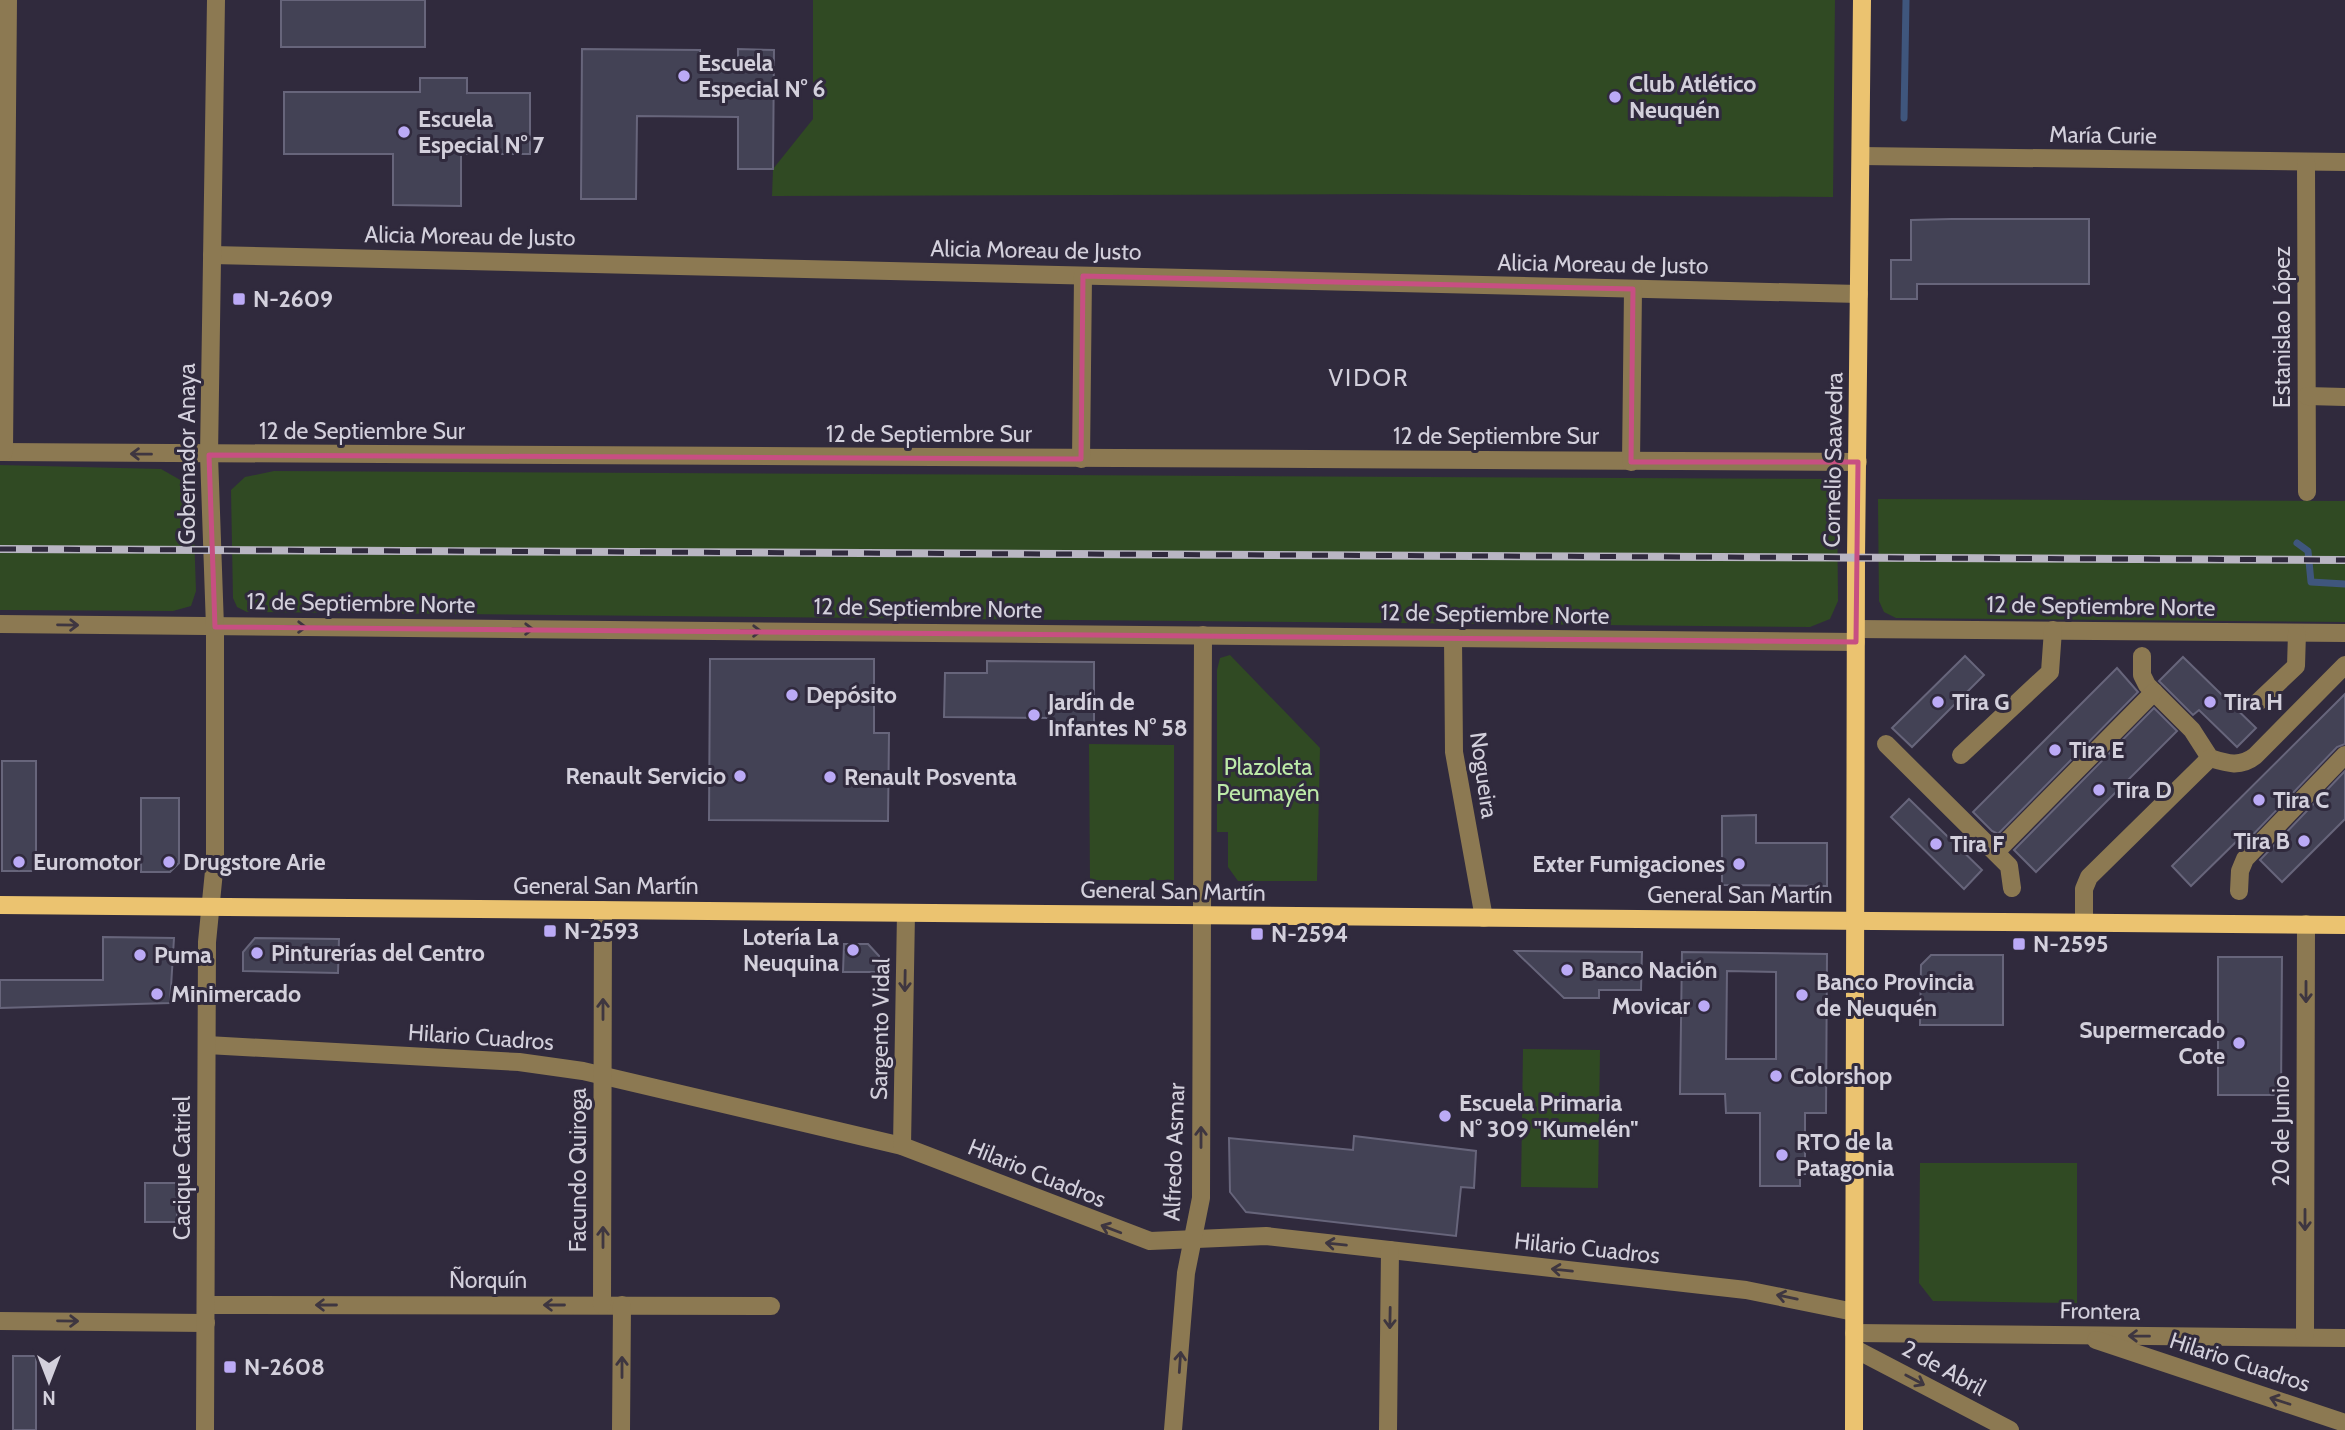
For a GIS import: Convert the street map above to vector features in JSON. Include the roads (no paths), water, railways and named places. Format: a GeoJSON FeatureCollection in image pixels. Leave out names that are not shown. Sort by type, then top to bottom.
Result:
{"type":"FeatureCollection","features":[{"type":"Feature","properties":{"kind":"main road","name":"Cornelio Saavedra"},"geometry":{"type":"LineString","coordinates":[[1854,1430],[1856,635],[1862,0]]}},
{"type":"Feature","properties":{"kind":"main road","name":"General San Martín"},"geometry":{"type":"LineString","coordinates":[[0,905],[2345,925]]}},
{"type":"Feature","properties":{"kind":"street"},"geometry":{"type":"LineString","coordinates":[[2,452],[8,0]]}},
{"type":"Feature","properties":{"kind":"street","name":"Gobernador Anaya"},"geometry":{"type":"LineString","coordinates":[[211,907],[215,861],[215,626],[209,455],[216,0]]}},
{"type":"Feature","properties":{"kind":"street","name":"María Curie"},"geometry":{"type":"LineString","coordinates":[[1861,156],[2345,162]]}},
{"type":"Feature","properties":{"kind":"street","name":"Estanislao López"},"geometry":{"type":"LineString","coordinates":[[2306,162],[2307,492]]}},
{"type":"Feature","properties":{"kind":"street","name":"Alicia Moreau de Justo"},"geometry":{"type":"LineString","coordinates":[[212,255],[1859,294]]}},
{"type":"Feature","properties":{"kind":"street"},"geometry":{"type":"LineString","coordinates":[[1081,459],[1083,276]]}},
{"type":"Feature","properties":{"kind":"street"},"geometry":{"type":"LineString","coordinates":[[1631,462],[1633,289]]}},
{"type":"Feature","properties":{"kind":"street"},"geometry":{"type":"LineString","coordinates":[[2307,396],[2345,397]]}},
{"type":"Feature","properties":{"kind":"street","name":"12 de Septiembre Sur"},"geometry":{"type":"LineString","coordinates":[[2,452],[1858,462]]}},
{"type":"Feature","properties":{"kind":"street","name":"12 de Septiembre Norte"},"geometry":{"type":"LineString","coordinates":[[0,624],[1452,638],[1856,635],[2053,630],[2345,633]]}},
{"type":"Feature","properties":{"kind":"street"},"geometry":{"type":"LineString","coordinates":[[1961,755],[2050,672],[2053,630]]}},
{"type":"Feature","properties":{"kind":"street"},"geometry":{"type":"LineString","coordinates":[[2258,702],[2296,666],[2297,633]]}},
{"type":"Feature","properties":{"kind":"street","name":"Alfredo Asmar"},"geometry":{"type":"LineString","coordinates":[[1173,1430],[1186,1273],[1201,1198],[1203,635]]}},
{"type":"Feature","properties":{"kind":"street","name":"Nogueira"},"geometry":{"type":"LineString","coordinates":[[1452,638],[1454,752],[1483,918]]}},
{"type":"Feature","properties":{"kind":"street"},"geometry":{"type":"LineString","coordinates":[[2142,656],[2142,675],[2154,692],[2192,730],[2210,758],[2235,764],[2249,761],[2345,664]]}},
{"type":"Feature","properties":{"kind":"street"},"geometry":{"type":"LineString","coordinates":[[1996,852],[2154,692]]}},
{"type":"Feature","properties":{"kind":"street"},"geometry":{"type":"LineString","coordinates":[[1886,744],[2009,866],[2012,888]]}},
{"type":"Feature","properties":{"kind":"street"},"geometry":{"type":"LineString","coordinates":[[2239,891],[2240,871],[2245,859],[2345,755]]}},
{"type":"Feature","properties":{"kind":"street"},"geometry":{"type":"LineString","coordinates":[[2084,922],[2084,889],[2092,873],[2210,758]]}},
{"type":"Feature","properties":{"kind":"street","name":"Cacique Catriel"},"geometry":{"type":"LineString","coordinates":[[205,1430],[207,1045],[211,907]]}},
{"type":"Feature","properties":{"kind":"street","name":"Facundo Quiroga"},"geometry":{"type":"LineString","coordinates":[[602,1305],[603,910]]}},
{"type":"Feature","properties":{"kind":"street","name":"Sargento Vidal"},"geometry":{"type":"LineString","coordinates":[[902,1146],[906,913]]}},
{"type":"Feature","properties":{"kind":"street","name":"20 de Junio"},"geometry":{"type":"LineString","coordinates":[[2305,1337],[2306,924]]}},
{"type":"Feature","properties":{"kind":"street","name":"Hilario Cuadros"},"geometry":{"type":"LineString","coordinates":[[207,1045],[519,1062],[603,1075],[902,1146],[1134,1237],[1165,1242],[1248,1235],[1769,1293],[1854,1312]]}},
{"type":"Feature","properties":{"kind":"street"},"geometry":{"type":"LineString","coordinates":[[1388,1430],[1390,1250]]}},
{"type":"Feature","properties":{"kind":"street","name":"Ñorquín"},"geometry":{"type":"LineString","coordinates":[[0,1321],[602,1305],[771,1306]]}},
{"type":"Feature","properties":{"kind":"street"},"geometry":{"type":"LineString","coordinates":[[621,1430],[622,1305]]}},
{"type":"Feature","properties":{"kind":"street","name":"Hilario Cuadros"},"geometry":{"type":"LineString","coordinates":[[2080,1335],[2345,1423]]}},
{"type":"Feature","properties":{"kind":"street","name":"Frontera"},"geometry":{"type":"LineString","coordinates":[[1854,1341],[2080,1335],[2345,1338]]}},
{"type":"Feature","properties":{"kind":"street","name":"2 de Abril"},"geometry":{"type":"LineString","coordinates":[[1854,1341],[2003,1428]]}},
{"type":"Feature","properties":{"kind":"waterway"},"geometry":{"type":"LineString","coordinates":[[1904,118],[1906,0]]}},
{"type":"Feature","properties":{"kind":"waterway"},"geometry":{"type":"LineString","coordinates":[[2297,543],[2308,551],[2311,582],[2345,584]]}},
{"type":"Feature","properties":{"kind":"railway"},"geometry":{"type":"LineString","coordinates":[[0,549],[2345,560]]}},
{"type":"Feature","properties":{"kind":"place","name":"Escuela Especial N° 6"},"geometry":{"type":"Point","coordinates":[684,76]}},
{"type":"Feature","properties":{"kind":"place","name":"Club Atlético Neuquén"},"geometry":{"type":"Point","coordinates":[1615,97]}},
{"type":"Feature","properties":{"kind":"place","name":"Escuela Especial N° 7"},"geometry":{"type":"Point","coordinates":[404,132]}},
{"type":"Feature","properties":{"kind":"place","name":"N-2609"},"geometry":{"type":"Point","coordinates":[239,299]}},
{"type":"Feature","properties":{"kind":"place","name":"Depósito"},"geometry":{"type":"Point","coordinates":[792,695]}},
{"type":"Feature","properties":{"kind":"place","name":"Tira G"},"geometry":{"type":"Point","coordinates":[1938,702]}},
{"type":"Feature","properties":{"kind":"place","name":"Tira H"},"geometry":{"type":"Point","coordinates":[2210,702]}},
{"type":"Feature","properties":{"kind":"place","name":"Jardín de Infantes N° 58"},"geometry":{"type":"Point","coordinates":[1034,715]}},
{"type":"Feature","properties":{"kind":"place","name":"Tira E"},"geometry":{"type":"Point","coordinates":[2055,750]}},
{"type":"Feature","properties":{"kind":"place","name":"Renault Servicio"},"geometry":{"type":"Point","coordinates":[740,776]}},
{"type":"Feature","properties":{"kind":"place","name":"Renault Posventa"},"geometry":{"type":"Point","coordinates":[830,777]}},
{"type":"Feature","properties":{"kind":"place","name":"Tira D"},"geometry":{"type":"Point","coordinates":[2099,790]}},
{"type":"Feature","properties":{"kind":"place","name":"Tira C"},"geometry":{"type":"Point","coordinates":[2259,800]}},
{"type":"Feature","properties":{"kind":"place","name":"Tira B"},"geometry":{"type":"Point","coordinates":[2304,841]}},
{"type":"Feature","properties":{"kind":"place","name":"Tira F"},"geometry":{"type":"Point","coordinates":[1936,844]}},
{"type":"Feature","properties":{"kind":"place","name":"Euromotor"},"geometry":{"type":"Point","coordinates":[19,862]}},
{"type":"Feature","properties":{"kind":"place","name":"Drugstore Arie"},"geometry":{"type":"Point","coordinates":[169,862]}},
{"type":"Feature","properties":{"kind":"place","name":"Exter Fumigaciones"},"geometry":{"type":"Point","coordinates":[1739,864]}},
{"type":"Feature","properties":{"kind":"place","name":"N-2593"},"geometry":{"type":"Point","coordinates":[550,931]}},
{"type":"Feature","properties":{"kind":"place","name":"N-2594"},"geometry":{"type":"Point","coordinates":[1257,934]}},
{"type":"Feature","properties":{"kind":"place","name":"N-2595"},"geometry":{"type":"Point","coordinates":[2019,944]}},
{"type":"Feature","properties":{"kind":"place","name":"Lotería La Neuquina"},"geometry":{"type":"Point","coordinates":[853,950]}},
{"type":"Feature","properties":{"kind":"place","name":"Pinturerías del Centro"},"geometry":{"type":"Point","coordinates":[257,953]}},
{"type":"Feature","properties":{"kind":"place","name":"Puma"},"geometry":{"type":"Point","coordinates":[140,955]}},
{"type":"Feature","properties":{"kind":"place","name":"Banco Nación"},"geometry":{"type":"Point","coordinates":[1567,970]}},
{"type":"Feature","properties":{"kind":"place","name":"Minimercado"},"geometry":{"type":"Point","coordinates":[157,994]}},
{"type":"Feature","properties":{"kind":"place","name":"Banco Provincia de Neuquén"},"geometry":{"type":"Point","coordinates":[1802,995]}},
{"type":"Feature","properties":{"kind":"place","name":"Movicar"},"geometry":{"type":"Point","coordinates":[1704,1006]}},
{"type":"Feature","properties":{"kind":"place","name":"Supermercado Cote"},"geometry":{"type":"Point","coordinates":[2239,1043]}},
{"type":"Feature","properties":{"kind":"place","name":"Colorshop"},"geometry":{"type":"Point","coordinates":[1776,1076]}},
{"type":"Feature","properties":{"kind":"place","name":"Escuela Primaria N° 309 \"Kumelén\""},"geometry":{"type":"Point","coordinates":[1445,1116]}},
{"type":"Feature","properties":{"kind":"place","name":"RTO de la Patagonia"},"geometry":{"type":"Point","coordinates":[1782,1155]}},
{"type":"Feature","properties":{"kind":"place","name":"N-2608"},"geometry":{"type":"Point","coordinates":[230,1367]}},
{"type":"Feature","properties":{"kind":"district","name":"VIDOR"},"geometry":{"type":"Point","coordinates":[1369,377]}},
{"type":"Feature","properties":{"kind":"park label","name":"Plazoleta Peumayén"},"geometry":{"type":"Point","coordinates":[1268,780]}}]}
